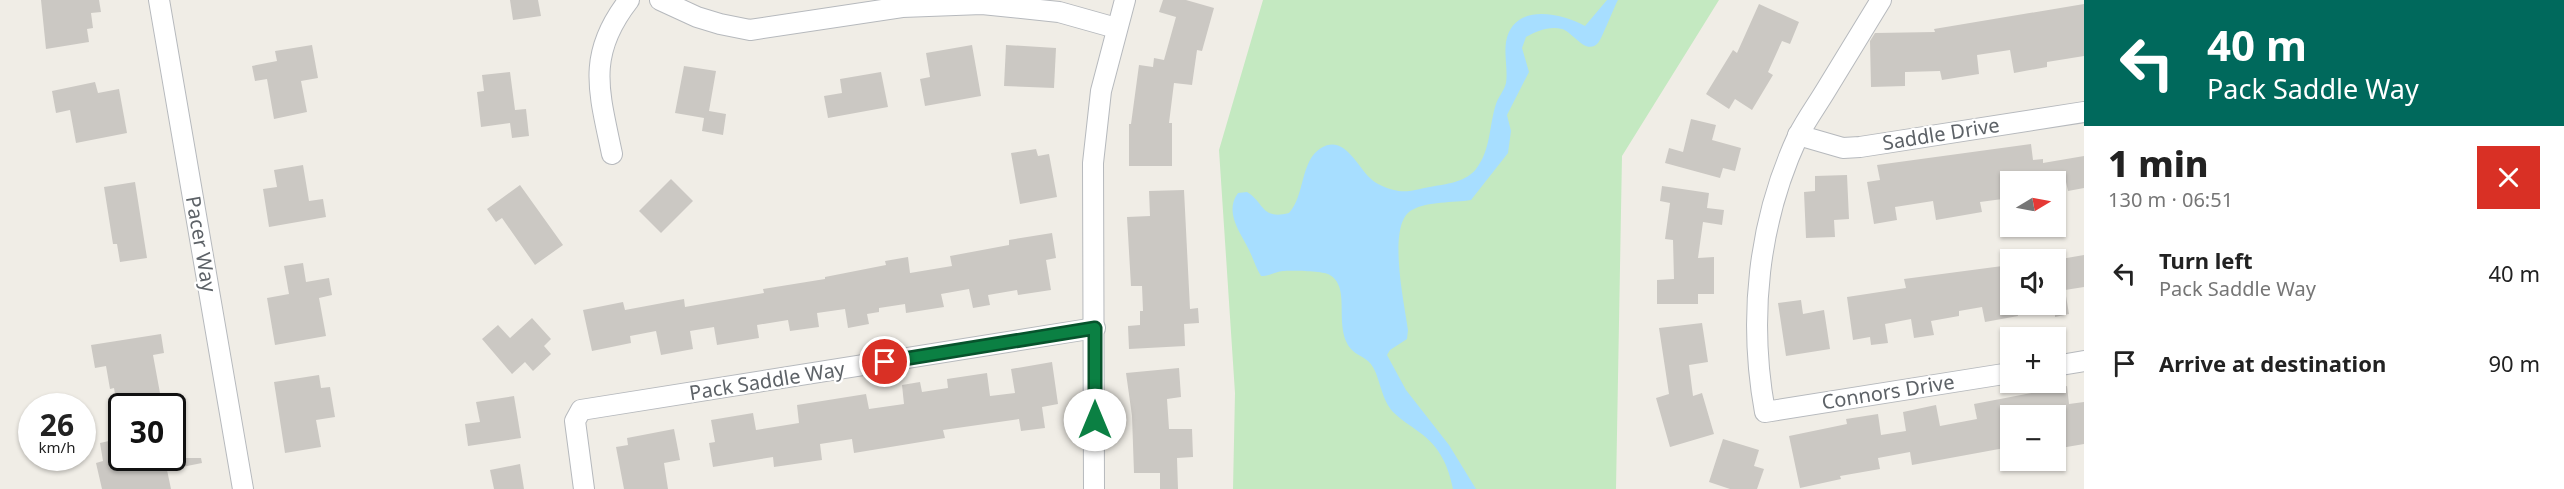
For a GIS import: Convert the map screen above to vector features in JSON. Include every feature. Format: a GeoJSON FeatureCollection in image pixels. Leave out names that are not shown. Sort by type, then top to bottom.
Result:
{"type":"FeatureCollection","features":[{"type":"Feature","properties":{"kind":"street","name":"Pacer Way"},"geometry":{"type":"LineString","coordinates":[[159,0],[243,489]]}},
{"type":"Feature","properties":{"kind":"street"},"geometry":{"type":"LineString","coordinates":[[612,154],[599,91],[598,71],[608,31],[629,0]]}},
{"type":"Feature","properties":{"kind":"street"},"geometry":{"type":"LineString","coordinates":[[660,0],[697,17],[750,30],[902,7],[982,4],[1059,12],[1116,28]]}},
{"type":"Feature","properties":{"kind":"street"},"geometry":{"type":"LineString","coordinates":[[1094,489],[1093,163],[1101,91],[1125,0]]}},
{"type":"Feature","properties":{"kind":"street"},"geometry":{"type":"LineString","coordinates":[[1798,135],[1881,0]]}},
{"type":"Feature","properties":{"kind":"street","name":"Saddle Drive"},"geometry":{"type":"LineString","coordinates":[[1798,135],[1843,148],[1860,147],[2084,112]]}},
{"type":"Feature","properties":{"kind":"street","name":"Connors Drive"},"geometry":{"type":"LineString","coordinates":[[1798,135],[1768,219],[1761,263],[1756,339],[1758,372],[1766,412],[2000,375]]}},
{"type":"Feature","properties":{"kind":"street","name":"Pack Saddle Way"},"geometry":{"type":"LineString","coordinates":[[584,489],[575,421],[581,410],[1095,328]]}},
{"type":"Feature","properties":{"kind":"street"},"geometry":{"type":"LineString","coordinates":[[2066,364],[2084,361]]}},
{"type":"Feature","properties":{"kind":"green space"},"geometry":{"type":"Polygon","coordinates":[[[1263,0],[1719,0],[1622,156],[1616,489],[1233,489],[1235,393],[1219,150],[1263,0]]]}},
{"type":"Feature","properties":{"kind":"water"},"geometry":{"type":"Polygon","coordinates":[[[1607,0],[1618,0],[1600,41],[1593,46],[1584,45],[1566,31],[1557,28],[1543,30],[1526,37],[1522,48],[1529,72],[1507,115],[1511,131],[1508,153],[1471,200],[1418,207],[1404,218],[1400,231],[1399,266],[1408,330],[1407,339],[1390,350],[1387,355],[1406,390],[1449,445],[1476,489],[1453,489],[1446,464],[1438,450],[1393,412],[1385,400],[1373,368],[1368,361],[1351,349],[1343,329],[1341,297],[1335,280],[1325,273],[1306,271],[1283,271],[1261,276],[1235,222],[1234,200],[1238,193],[1247,192],[1268,212],[1280,215],[1289,213],[1298,198],[1309,161],[1321,148],[1329,145],[1343,148],[1372,180],[1394,190],[1414,190],[1451,183],[1468,176],[1481,162],[1487,146],[1496,104],[1506,83],[1506,42],[1510,30],[1518,21],[1538,14],[1563,17],[1585,26],[1607,0]]]}},
{"type":"Feature","properties":{"kind":"building"},"geometry":{"type":"Polygon","coordinates":[[[41,0],[99,0],[101,12],[91,13],[93,28],[87,29],[89,42],[46,49],[41,0]]]}},
{"type":"Feature","properties":{"kind":"building"},"geometry":{"type":"Polygon","coordinates":[[[510,0],[538,0],[541,16],[513,20],[510,0]]]}},
{"type":"Feature","properties":{"kind":"building"},"geometry":{"type":"Polygon","coordinates":[[[1163,0],[1186,0],[1214,8],[1202,51],[1197,50],[1192,85],[1174,83],[1169,123],[1172,123],[1172,166],[1129,166],[1129,124],[1131,124],[1139,65],[1153,67],[1154,58],[1164,60],[1176,17],[1159,12],[1163,0]]]}},
{"type":"Feature","properties":{"kind":"building"},"geometry":{"type":"Polygon","coordinates":[[[1759,4],[1799,22],[1790,44],[1782,41],[1768,72],[1773,75],[1752,110],[1735,99],[1729,109],[1706,94],[1733,50],[1737,53],[1759,4]]]}},
{"type":"Feature","properties":{"kind":"building"},"geometry":{"type":"Polygon","coordinates":[[[2084,4],[2084,56],[2047,62],[2047,67],[2014,73],[2010,50],[1977,55],[1979,74],[1942,80],[1940,71],[1905,72],[1905,86],[1871,87],[1870,41],[1875,33],[1935,32],[1934,29],[2084,4]]]}},
{"type":"Feature","properties":{"kind":"building"},"geometry":{"type":"Polygon","coordinates":[[[312,45],[318,78],[301,81],[307,112],[274,119],[267,79],[255,81],[252,66],[277,61],[275,51],[312,45]]]}},
{"type":"Feature","properties":{"kind":"building"},"geometry":{"type":"Polygon","coordinates":[[[972,45],[981,96],[925,106],[920,79],[930,77],[926,53],[972,45]]]}},
{"type":"Feature","properties":{"kind":"building"},"geometry":{"type":"Polygon","coordinates":[[[1006,45],[1056,48],[1054,88],[1004,86],[1006,45]]]}},
{"type":"Feature","properties":{"kind":"building"},"geometry":{"type":"Polygon","coordinates":[[[684,66],[716,71],[709,111],[726,114],[723,135],[702,131],[704,118],[675,113],[684,66]]]}},
{"type":"Feature","properties":{"kind":"building"},"geometry":{"type":"Polygon","coordinates":[[[510,72],[515,110],[526,109],[529,136],[512,138],[510,123],[481,127],[477,92],[484,91],[482,75],[510,72]]]}},
{"type":"Feature","properties":{"kind":"building"},"geometry":{"type":"Polygon","coordinates":[[[881,72],[888,107],[828,118],[824,96],[842,93],[840,79],[881,72]]]}},
{"type":"Feature","properties":{"kind":"building"},"geometry":{"type":"Polygon","coordinates":[[[95,82],[98,93],[119,89],[127,133],[76,143],[70,110],[56,113],[52,91],[95,82]]]}},
{"type":"Feature","properties":{"kind":"building"},"geometry":{"type":"Polygon","coordinates":[[[1691,119],[1716,125],[1712,140],[1741,148],[1735,171],[1723,168],[1720,178],[1665,163],[1669,148],[1683,152],[1691,119]]]}},
{"type":"Feature","properties":{"kind":"building"},"geometry":{"type":"Polygon","coordinates":[[[2031,144],[2033,160],[2043,159],[2043,163],[2084,156],[2084,188],[2068,191],[2066,171],[2000,171],[2000,199],[1980,202],[1982,212],[1936,220],[1933,201],[1895,207],[1897,220],[1874,224],[1867,182],[1880,180],[1877,165],[2031,144]]]}},
{"type":"Feature","properties":{"kind":"building"},"geometry":{"type":"Polygon","coordinates":[[[1036,149],[1038,156],[1049,154],[1057,197],[1020,204],[1011,153],[1036,149]]]}},
{"type":"Feature","properties":{"kind":"building"},"geometry":{"type":"Polygon","coordinates":[[[303,165],[309,201],[323,199],[326,217],[269,227],[263,189],[277,187],[274,170],[303,165]]]}},
{"type":"Feature","properties":{"kind":"building"},"geometry":{"type":"Polygon","coordinates":[[[1847,175],[1849,219],[1834,220],[1835,237],[1806,238],[1804,192],[1815,191],[1815,176],[1847,175]]]}},
{"type":"Feature","properties":{"kind":"building"},"geometry":{"type":"Polygon","coordinates":[[[671,179],[693,201],[661,233],[639,211],[671,179]]]}},
{"type":"Feature","properties":{"kind":"building"},"geometry":{"type":"Polygon","coordinates":[[[135,182],[147,258],[120,262],[117,244],[113,244],[104,187],[135,182]]]}},
{"type":"Feature","properties":{"kind":"building"},"geometry":{"type":"Polygon","coordinates":[[[520,185],[563,245],[535,265],[502,218],[496,222],[487,209],[520,185]]]}},
{"type":"Feature","properties":{"kind":"building"},"geometry":{"type":"Polygon","coordinates":[[[1662,186],[1709,193],[1707,208],[1724,210],[1722,225],[1703,222],[1698,258],[1714,257],[1714,294],[1698,294],[1698,304],[1657,304],[1657,280],[1674,279],[1673,240],[1665,239],[1670,203],[1660,201],[1662,186]]]}},
{"type":"Feature","properties":{"kind":"building"},"geometry":{"type":"Polygon","coordinates":[[[1184,190],[1190,309],[1198,308],[1199,323],[1184,324],[1185,346],[1129,349],[1128,326],[1140,325],[1140,311],[1143,311],[1142,286],[1131,286],[1127,217],[1150,216],[1149,191],[1184,190]]]}},
{"type":"Feature","properties":{"kind":"building"},"geometry":{"type":"Polygon","coordinates":[[[1052,233],[1056,258],[1046,260],[1051,290],[1018,295],[1017,290],[988,295],[990,305],[973,308],[969,289],[941,294],[944,307],[906,313],[905,304],[879,308],[879,312],[867,314],[869,324],[848,328],[845,309],[817,313],[819,327],[790,331],[788,320],[757,325],[759,338],[717,345],[714,327],[690,331],[693,349],[661,355],[656,331],[630,336],[631,343],[592,351],[583,310],[623,302],[625,310],[684,299],[685,307],[764,293],[763,289],[825,279],[825,277],[886,265],[885,261],[908,257],[910,273],[952,266],[950,256],[1009,245],[1009,240],[1052,233]]]}},
{"type":"Feature","properties":{"kind":"building"},"geometry":{"type":"Polygon","coordinates":[[[2084,255],[2084,287],[2066,290],[2066,258],[2084,255]]]}},
{"type":"Feature","properties":{"kind":"building"},"geometry":{"type":"Polygon","coordinates":[[[303,263],[306,282],[329,278],[332,295],[319,298],[326,336],[275,345],[267,298],[289,294],[284,266],[303,263]]]}},
{"type":"Feature","properties":{"kind":"building"},"geometry":{"type":"Polygon","coordinates":[[[2000,266],[2000,315],[2018,316],[1985,322],[1982,307],[1959,311],[1959,316],[1931,321],[1934,335],[1914,338],[1911,319],[1885,324],[1888,343],[1871,345],[1870,337],[1853,340],[1847,297],[1906,288],[1904,279],[2000,266]]]}},
{"type":"Feature","properties":{"kind":"building"},"geometry":{"type":"Polygon","coordinates":[[[2066,296],[2069,314],[2066,315],[2066,296]]]}},
{"type":"Feature","properties":{"kind":"building"},"geometry":{"type":"Polygon","coordinates":[[[1801,300],[1803,314],[1824,310],[1830,349],[1786,356],[1778,303],[1801,300]]]}},
{"type":"Feature","properties":{"kind":"building"},"geometry":{"type":"Polygon","coordinates":[[[532,318],[551,339],[544,346],[551,354],[533,371],[525,362],[512,374],[482,339],[498,325],[510,338],[532,318]]]}},
{"type":"Feature","properties":{"kind":"building"},"geometry":{"type":"Polygon","coordinates":[[[1702,323],[1708,362],[1689,365],[1693,396],[1702,393],[1714,434],[1670,447],[1656,398],[1669,394],[1659,328],[1702,323]]]}},
{"type":"Feature","properties":{"kind":"building"},"geometry":{"type":"Polygon","coordinates":[[[161,334],[164,353],[153,355],[160,393],[115,393],[114,388],[110,389],[106,366],[95,368],[91,345],[161,334]]]}},
{"type":"Feature","properties":{"kind":"building"},"geometry":{"type":"Polygon","coordinates":[[[1052,362],[1058,404],[1042,407],[1045,428],[1021,431],[1019,419],[943,430],[945,438],[854,453],[852,439],[820,444],[822,460],[774,467],[773,457],[713,467],[709,443],[715,442],[711,420],[753,413],[756,430],[799,423],[797,405],[866,394],[869,409],[904,404],[902,385],[920,382],[922,392],[948,388],[947,379],[987,373],[990,396],[1015,393],[1011,369],[1052,362]]]}},
{"type":"Feature","properties":{"kind":"building"},"geometry":{"type":"Polygon","coordinates":[[[1179,368],[1181,397],[1167,399],[1169,429],[1192,429],[1193,457],[1177,458],[1178,489],[1160,489],[1160,473],[1134,473],[1132,416],[1126,373],[1179,368]]]}},
{"type":"Feature","properties":{"kind":"building"},"geometry":{"type":"Polygon","coordinates":[[[319,375],[321,388],[330,387],[335,417],[316,420],[321,447],[285,453],[274,382],[319,375]]]}},
{"type":"Feature","properties":{"kind":"building"},"geometry":{"type":"Polygon","coordinates":[[[2066,386],[2069,404],[2084,402],[2084,444],[2066,447],[2066,405],[2000,405],[2000,449],[1912,465],[1910,452],[1878,458],[1880,469],[1840,476],[1841,479],[1800,488],[1789,436],[1847,424],[1846,419],[1878,414],[1881,435],[1906,431],[1903,412],[1936,405],[1940,426],[1977,419],[1974,404],[2031,393],[2066,393],[2066,386]]]}},
{"type":"Feature","properties":{"kind":"building"},"geometry":{"type":"Polygon","coordinates":[[[514,396],[521,438],[468,446],[465,424],[480,422],[476,402],[514,396]]]}},
{"type":"Feature","properties":{"kind":"building"},"geometry":{"type":"Polygon","coordinates":[[[674,429],[680,460],[664,463],[668,489],[624,489],[616,447],[628,445],[627,438],[674,429]]]}},
{"type":"Feature","properties":{"kind":"building"},"geometry":{"type":"Polygon","coordinates":[[[1723,439],[1759,450],[1754,466],[1764,469],[1757,489],[1730,489],[1709,482],[1723,439]]]}},
{"type":"Feature","properties":{"kind":"building"},"geometry":{"type":"Polygon","coordinates":[[[108,441],[108,471],[167,471],[171,489],[102,489],[96,463],[103,461],[100,443],[108,441]]]}},
{"type":"Feature","properties":{"kind":"building"},"geometry":{"type":"Polygon","coordinates":[[[186,458],[201,458],[202,463],[186,466],[186,458]]]}},
{"type":"Feature","properties":{"kind":"building"},"geometry":{"type":"Polygon","coordinates":[[[520,464],[524,489],[494,489],[490,470],[520,464]]]}},
{"type":"Feature","properties":{"kind":"route"},"geometry":{"type":"LineString","coordinates":[[885,362],[1095,328],[1095,420]]}}]}
